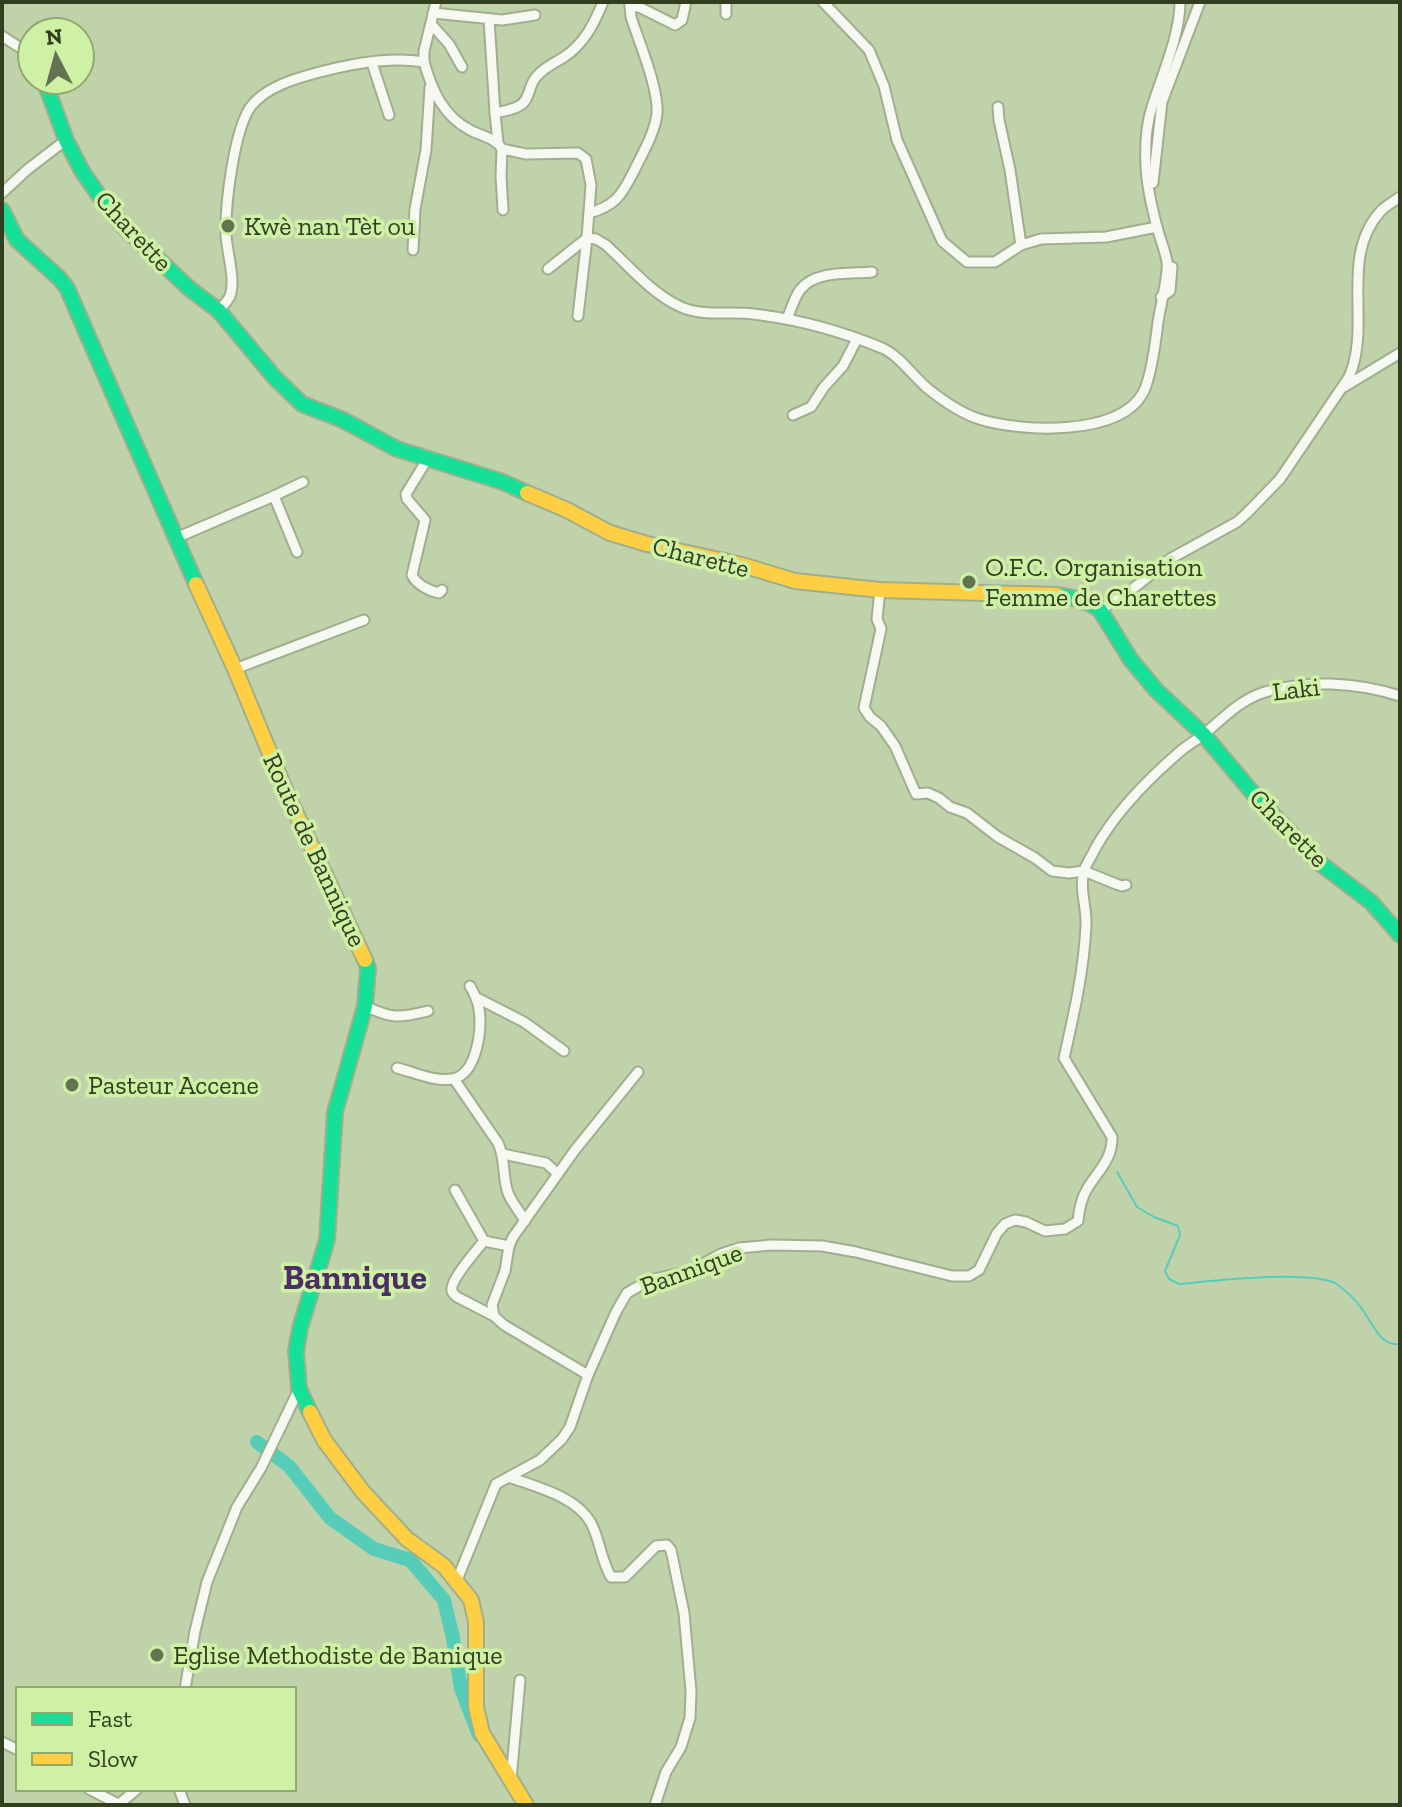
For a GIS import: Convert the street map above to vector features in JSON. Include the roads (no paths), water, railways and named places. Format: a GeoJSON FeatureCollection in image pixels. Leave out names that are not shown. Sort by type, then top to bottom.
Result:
{"type":"FeatureCollection","features":[{"type":"Feature","properties":{"kind":"street"},"geometry":{"type":"LineString","coordinates":[[436,2],[424,62],[438,99],[457,123],[500,146],[526,154],[578,153],[586,159],[591,185],[578,316]]}},
{"type":"Feature","properties":{"kind":"street"},"geometry":{"type":"LineString","coordinates":[[495,113],[519,107],[525,102],[533,79],[580,45],[603,2]]}},
{"type":"Feature","properties":{"kind":"street"},"geometry":{"type":"LineString","coordinates":[[589,213],[606,208],[621,194],[649,141],[657,113],[630,4],[675,25],[682,20],[686,2]]}},
{"type":"Feature","properties":{"kind":"street"},"geometry":{"type":"LineString","coordinates":[[726,2],[726,14]]}},
{"type":"Feature","properties":{"kind":"street"},"geometry":{"type":"LineString","coordinates":[[823,2],[869,50],[884,86],[897,140],[942,241],[967,262],[995,262],[1021,245],[1041,239],[1106,237],[1157,227]]}},
{"type":"Feature","properties":{"kind":"street"},"geometry":{"type":"LineString","coordinates":[[548,269],[587,238],[596,239],[660,294],[680,307],[700,312],[787,319],[857,339],[886,350],[928,389],[954,408],[979,419],[1030,428],[1086,426],[1118,416],[1133,405],[1143,392],[1155,345],[1168,265],[1146,168],[1147,141],[1151,110],[1180,20],[1180,2]]}},
{"type":"Feature","properties":{"kind":"street"},"geometry":{"type":"LineString","coordinates":[[1161,297],[1170,291],[1173,265],[1164,237],[1153,179],[1162,102],[1200,2]]}},
{"type":"Feature","properties":{"kind":"street"},"geometry":{"type":"LineString","coordinates":[[433,13],[502,20],[535,15]]}},
{"type":"Feature","properties":{"kind":"street"},"geometry":{"type":"LineString","coordinates":[[489,19],[503,210]]}},
{"type":"Feature","properties":{"kind":"street"},"geometry":{"type":"LineString","coordinates":[[431,24],[449,44],[462,67]]}},
{"type":"Feature","properties":{"kind":"street"},"geometry":{"type":"LineString","coordinates":[[219,311],[230,296],[232,282],[226,235],[234,162],[240,131],[253,104],[279,85],[342,65],[403,58],[424,62]]}},
{"type":"Feature","properties":{"kind":"street"},"geometry":{"type":"LineString","coordinates":[[372,63],[389,115]]}},
{"type":"Feature","properties":{"kind":"street"},"geometry":{"type":"LineString","coordinates":[[413,250],[415,209],[426,150],[430,84]]}},
{"type":"Feature","properties":{"kind":"street","name":"Charette"},"geometry":{"type":"LineString","coordinates":[[50,96],[66,140],[88,180],[126,229],[190,289],[219,311],[275,378],[302,404],[343,420],[397,449],[503,482],[610,533],[647,544],[742,565],[795,581],[880,590],[1041,594],[1094,605],[1131,660],[1156,690],[1204,735],[1257,798],[1317,861],[1371,902],[1400,935]]}},
{"type":"Feature","properties":{"kind":"street"},"geometry":{"type":"LineString","coordinates":[[998,107],[1021,245]]}},
{"type":"Feature","properties":{"kind":"street"},"geometry":{"type":"LineString","coordinates":[[2,193],[66,140]]}},
{"type":"Feature","properties":{"kind":"street"},"geometry":{"type":"LineString","coordinates":[[1100,610],[1170,559],[1237,522],[1280,479],[1355,364],[1359,338],[1358,269],[1362,246],[1368,229],[1381,210],[1400,197]]}},
{"type":"Feature","properties":{"kind":"street","name":"Route de Bannique"},"geometry":{"type":"LineString","coordinates":[[2,210],[6,228],[67,288],[286,792],[368,968],[365,1006],[335,1112],[327,1240],[300,1328],[296,1351],[299,1389],[324,1440],[363,1492],[407,1539],[444,1566],[471,1600],[476,1622],[476,1707],[482,1733],[526,1805]]}},
{"type":"Feature","properties":{"kind":"street"},"geometry":{"type":"LineString","coordinates":[[787,319],[798,293],[807,283],[823,276],[872,272]]}},
{"type":"Feature","properties":{"kind":"street"},"geometry":{"type":"LineString","coordinates":[[793,415],[811,407],[843,366],[857,339]]}},
{"type":"Feature","properties":{"kind":"street"},"geometry":{"type":"LineString","coordinates":[[1341,389],[1400,353]]}},
{"type":"Feature","properties":{"kind":"street"},"geometry":{"type":"LineString","coordinates":[[428,458],[406,494],[425,520],[412,575],[414,580],[435,593],[442,590]]}},
{"type":"Feature","properties":{"kind":"street"},"geometry":{"type":"LineString","coordinates":[[176,538],[303,482]]}},
{"type":"Feature","properties":{"kind":"street"},"geometry":{"type":"LineString","coordinates":[[274,496],[297,552]]}},
{"type":"Feature","properties":{"kind":"street"},"geometry":{"type":"LineString","coordinates":[[880,590],[877,619],[881,629],[864,708],[895,746],[916,794],[928,793],[950,807],[967,813],[1052,871],[1084,871],[1126,885]]}},
{"type":"Feature","properties":{"kind":"street"},"geometry":{"type":"LineString","coordinates":[[235,669],[364,620]]}},
{"type":"Feature","properties":{"kind":"street","name":"Laki"},"geometry":{"type":"LineString","coordinates":[[1084,871],[1104,833],[1141,788],[1236,707],[1259,694],[1285,687],[1340,684],[1375,688],[1400,696]]}},
{"type":"Feature","properties":{"kind":"street","name":"Bannique"},"geometry":{"type":"LineString","coordinates":[[457,1580],[496,1484],[540,1460],[570,1427],[588,1375],[627,1293],[650,1280],[690,1271],[739,1248],[771,1245],[822,1246],[952,1276],[969,1276],[979,1270],[997,1233],[1005,1224],[1015,1220],[1045,1231],[1065,1229],[1078,1221],[1082,1199],[1112,1148],[1112,1137],[1064,1058],[1078,995],[1086,923],[1082,891],[1084,871]]}},
{"type":"Feature","properties":{"kind":"street"},"geometry":{"type":"LineString","coordinates":[[397,1068],[438,1079],[454,1079],[464,1074],[477,1050],[480,1012],[470,986]]}},
{"type":"Feature","properties":{"kind":"street"},"geometry":{"type":"LineString","coordinates":[[477,998],[524,1022],[564,1051]]}},
{"type":"Feature","properties":{"kind":"street"},"geometry":{"type":"LineString","coordinates":[[365,1006],[387,1016],[425,1012]]}},
{"type":"Feature","properties":{"kind":"street"},"geometry":{"type":"LineString","coordinates":[[494,1316],[492,1305],[505,1271],[509,1246],[584,1138],[638,1072]]}},
{"type":"Feature","properties":{"kind":"street"},"geometry":{"type":"LineString","coordinates":[[454,1079],[498,1143],[503,1154],[508,1194],[525,1221]]}},
{"type":"Feature","properties":{"kind":"street"},"geometry":{"type":"LineString","coordinates":[[503,1154],[546,1163],[558,1174]]}},
{"type":"Feature","properties":{"kind":"street"},"geometry":{"type":"LineString","coordinates":[[455,1190],[484,1241],[509,1246]]}},
{"type":"Feature","properties":{"kind":"street"},"geometry":{"type":"LineString","coordinates":[[484,1241],[454,1280],[453,1293],[588,1375]]}},
{"type":"Feature","properties":{"kind":"street"},"geometry":{"type":"LineString","coordinates":[[185,1687],[207,1582],[237,1507],[261,1468],[299,1389]]}},
{"type":"Feature","properties":{"kind":"street"},"geometry":{"type":"LineString","coordinates":[[509,1477],[547,1491],[580,1510],[590,1521],[611,1577],[625,1577],[656,1546],[667,1545],[671,1550],[684,1613],[691,1691],[690,1718],[681,1747],[666,1772],[655,1805]]}},
{"type":"Feature","properties":{"kind":"street"},"geometry":{"type":"LineString","coordinates":[[511,1780],[520,1680]]}},
{"type":"Feature","properties":{"kind":"street"},"geometry":{"type":"LineString","coordinates":[[93,1791],[118,1805],[135,1791]]}},
{"type":"Feature","properties":{"kind":"waterway"},"geometry":{"type":"LineString","coordinates":[[1117,1172],[1137,1207],[1178,1226],[1180,1235],[1165,1271],[1169,1279],[1179,1284],[1259,1278],[1321,1279],[1335,1283],[1346,1291],[1382,1338],[1400,1344]]}},
{"type":"Feature","properties":{"kind":"waterway"},"geometry":{"type":"LineString","coordinates":[[257,1442],[289,1466],[330,1518],[374,1549],[410,1560],[444,1600],[461,1689],[479,1735]]}},
{"type":"Feature","properties":{"kind":"place","name":"Kwè nan Tèt ou"},"geometry":{"type":"Point","coordinates":[228,226]}},
{"type":"Feature","properties":{"kind":"place","name":"O.F.C. Organisation Femme de Charettes"},"geometry":{"type":"Point","coordinates":[969,582]}},
{"type":"Feature","properties":{"kind":"place","name":"Pasteur Accene"},"geometry":{"type":"Point","coordinates":[72,1085]}},
{"type":"Feature","properties":{"kind":"place","name":"Eglise Methodiste de Banique"},"geometry":{"type":"Point","coordinates":[157,1655]}},
{"type":"Feature","properties":{"kind":"district","name":"Bannique"},"geometry":{"type":"Point","coordinates":[355,1277]}}]}
